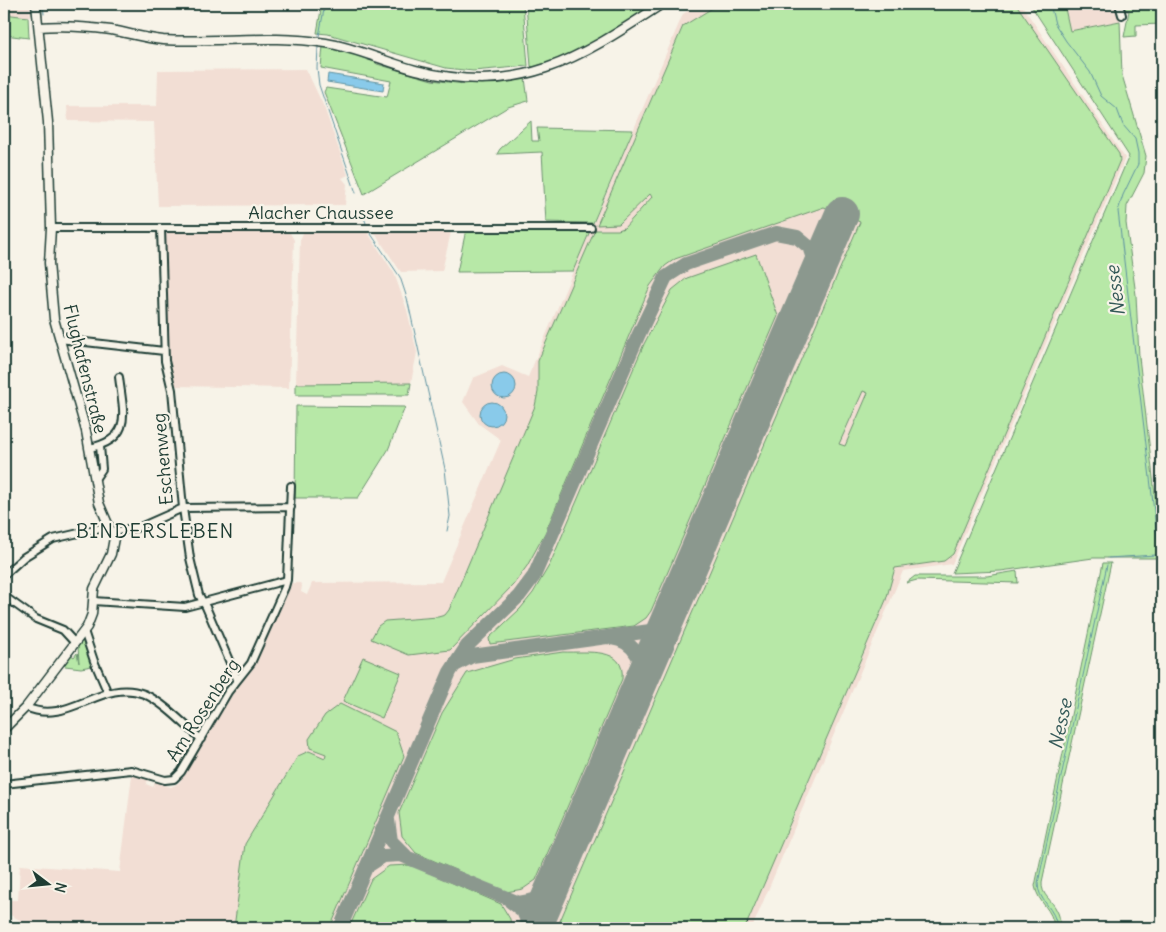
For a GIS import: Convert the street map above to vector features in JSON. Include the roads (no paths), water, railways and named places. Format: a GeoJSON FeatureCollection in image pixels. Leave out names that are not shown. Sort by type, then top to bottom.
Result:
{"type":"FeatureCollection","features":[{"type":"Feature","properties":{"kind":"street","name":"Flughafenstraße"},"geometry":{"type":"LineString","coordinates":[[4,729],[26,707],[74,642],[84,632],[92,614],[97,581],[114,546],[111,529],[100,503],[89,448],[59,340],[52,304],[49,130],[36,4]]}},
{"type":"Feature","properties":{"kind":"street"},"geometry":{"type":"LineString","coordinates":[[39,27],[109,30],[162,40],[292,39],[316,41],[347,47],[414,69],[444,76],[487,79],[530,73],[564,63],[601,44],[662,4]]}},
{"type":"Feature","properties":{"kind":"street"},"geometry":{"type":"LineString","coordinates":[[1119,4],[1122,15]]}},
{"type":"Feature","properties":{"kind":"street","name":"Alacher Chaussee"},"geometry":{"type":"LineString","coordinates":[[51,228],[591,228]]}},
{"type":"Feature","properties":{"kind":"street","name":"Eschenweg"},"geometry":{"type":"LineString","coordinates":[[161,228],[164,351],[172,390],[183,508],[190,558],[202,602],[206,607],[237,679]]}},
{"type":"Feature","properties":{"kind":"street"},"geometry":{"type":"LineString","coordinates":[[59,340],[164,351]]}},
{"type":"Feature","properties":{"kind":"street"},"geometry":{"type":"LineString","coordinates":[[89,448],[100,446],[117,436],[123,426],[119,377]]}},
{"type":"Feature","properties":{"kind":"street","name":"Flughafenstraße"},"geometry":{"type":"LineString","coordinates":[[94,478],[102,469],[100,446]]}},
{"type":"Feature","properties":{"kind":"street"},"geometry":{"type":"LineString","coordinates":[[93,601],[176,607],[288,580],[291,486]]}},
{"type":"Feature","properties":{"kind":"street"},"geometry":{"type":"LineString","coordinates":[[4,575],[24,557],[53,539],[111,529],[140,527],[183,508],[291,507]]}},
{"type":"Feature","properties":{"kind":"street","name":"Am Rosenberg"},"geometry":{"type":"LineString","coordinates":[[4,784],[59,780],[131,770],[165,780],[173,779],[181,772],[237,679],[246,672],[252,663],[288,580]]}},
{"type":"Feature","properties":{"kind":"street"},"geometry":{"type":"LineString","coordinates":[[4,596],[36,619],[63,630],[74,642]]}},
{"type":"Feature","properties":{"kind":"street"},"geometry":{"type":"LineString","coordinates":[[84,632],[107,691]]}},
{"type":"Feature","properties":{"kind":"street"},"geometry":{"type":"LineString","coordinates":[[26,707],[44,712],[75,706],[107,691],[142,694],[201,739]]}},
{"type":"Feature","properties":{"kind":"water"},"geometry":{"type":"Polygon","coordinates":[[[328,74],[384,83],[383,91],[327,82],[328,74]]]}},
{"type":"Feature","properties":{"kind":"water"},"geometry":{"type":"Polygon","coordinates":[[[504,374],[512,378],[516,386],[512,394],[504,398],[496,394],[492,386],[496,378],[504,374]]]}},
{"type":"Feature","properties":{"kind":"water"},"geometry":{"type":"Polygon","coordinates":[[[492,402],[497,403],[503,409],[503,419],[497,425],[492,426],[487,425],[481,419],[480,414],[481,409],[487,403],[492,402]]]}},
{"type":"Feature","properties":{"kind":"waterway"},"geometry":{"type":"LineString","coordinates":[[43,4],[44,14]]}},
{"type":"Feature","properties":{"kind":"waterway"},"geometry":{"type":"LineString","coordinates":[[319,36],[325,4]]}},
{"type":"Feature","properties":{"kind":"waterway","name":"Nesse"},"geometry":{"type":"LineString","coordinates":[[1050,4],[1055,24],[1090,72],[1101,96],[1117,109],[1123,125],[1135,139],[1138,153],[1138,164],[1123,195],[1118,211],[1159,553],[1156,555],[1108,558]]}},
{"type":"Feature","properties":{"kind":"waterway"},"geometry":{"type":"LineString","coordinates":[[318,47],[317,68],[319,85],[356,193]]}},
{"type":"Feature","properties":{"kind":"waterway"},"geometry":{"type":"LineString","coordinates":[[362,213],[366,223]]}},
{"type":"Feature","properties":{"kind":"waterway"},"geometry":{"type":"LineString","coordinates":[[369,231],[400,277],[407,298],[445,469],[450,516],[447,531]]}},
{"type":"Feature","properties":{"kind":"waterway","name":"Nesse"},"geometry":{"type":"LineString","coordinates":[[1057,928],[1053,915],[1040,895],[1038,883],[1107,565]]}},
{"type":"Feature","properties":{"kind":"district","name":"BINDERSLEBEN"},"geometry":{"type":"Point","coordinates":[155,531]}}]}
